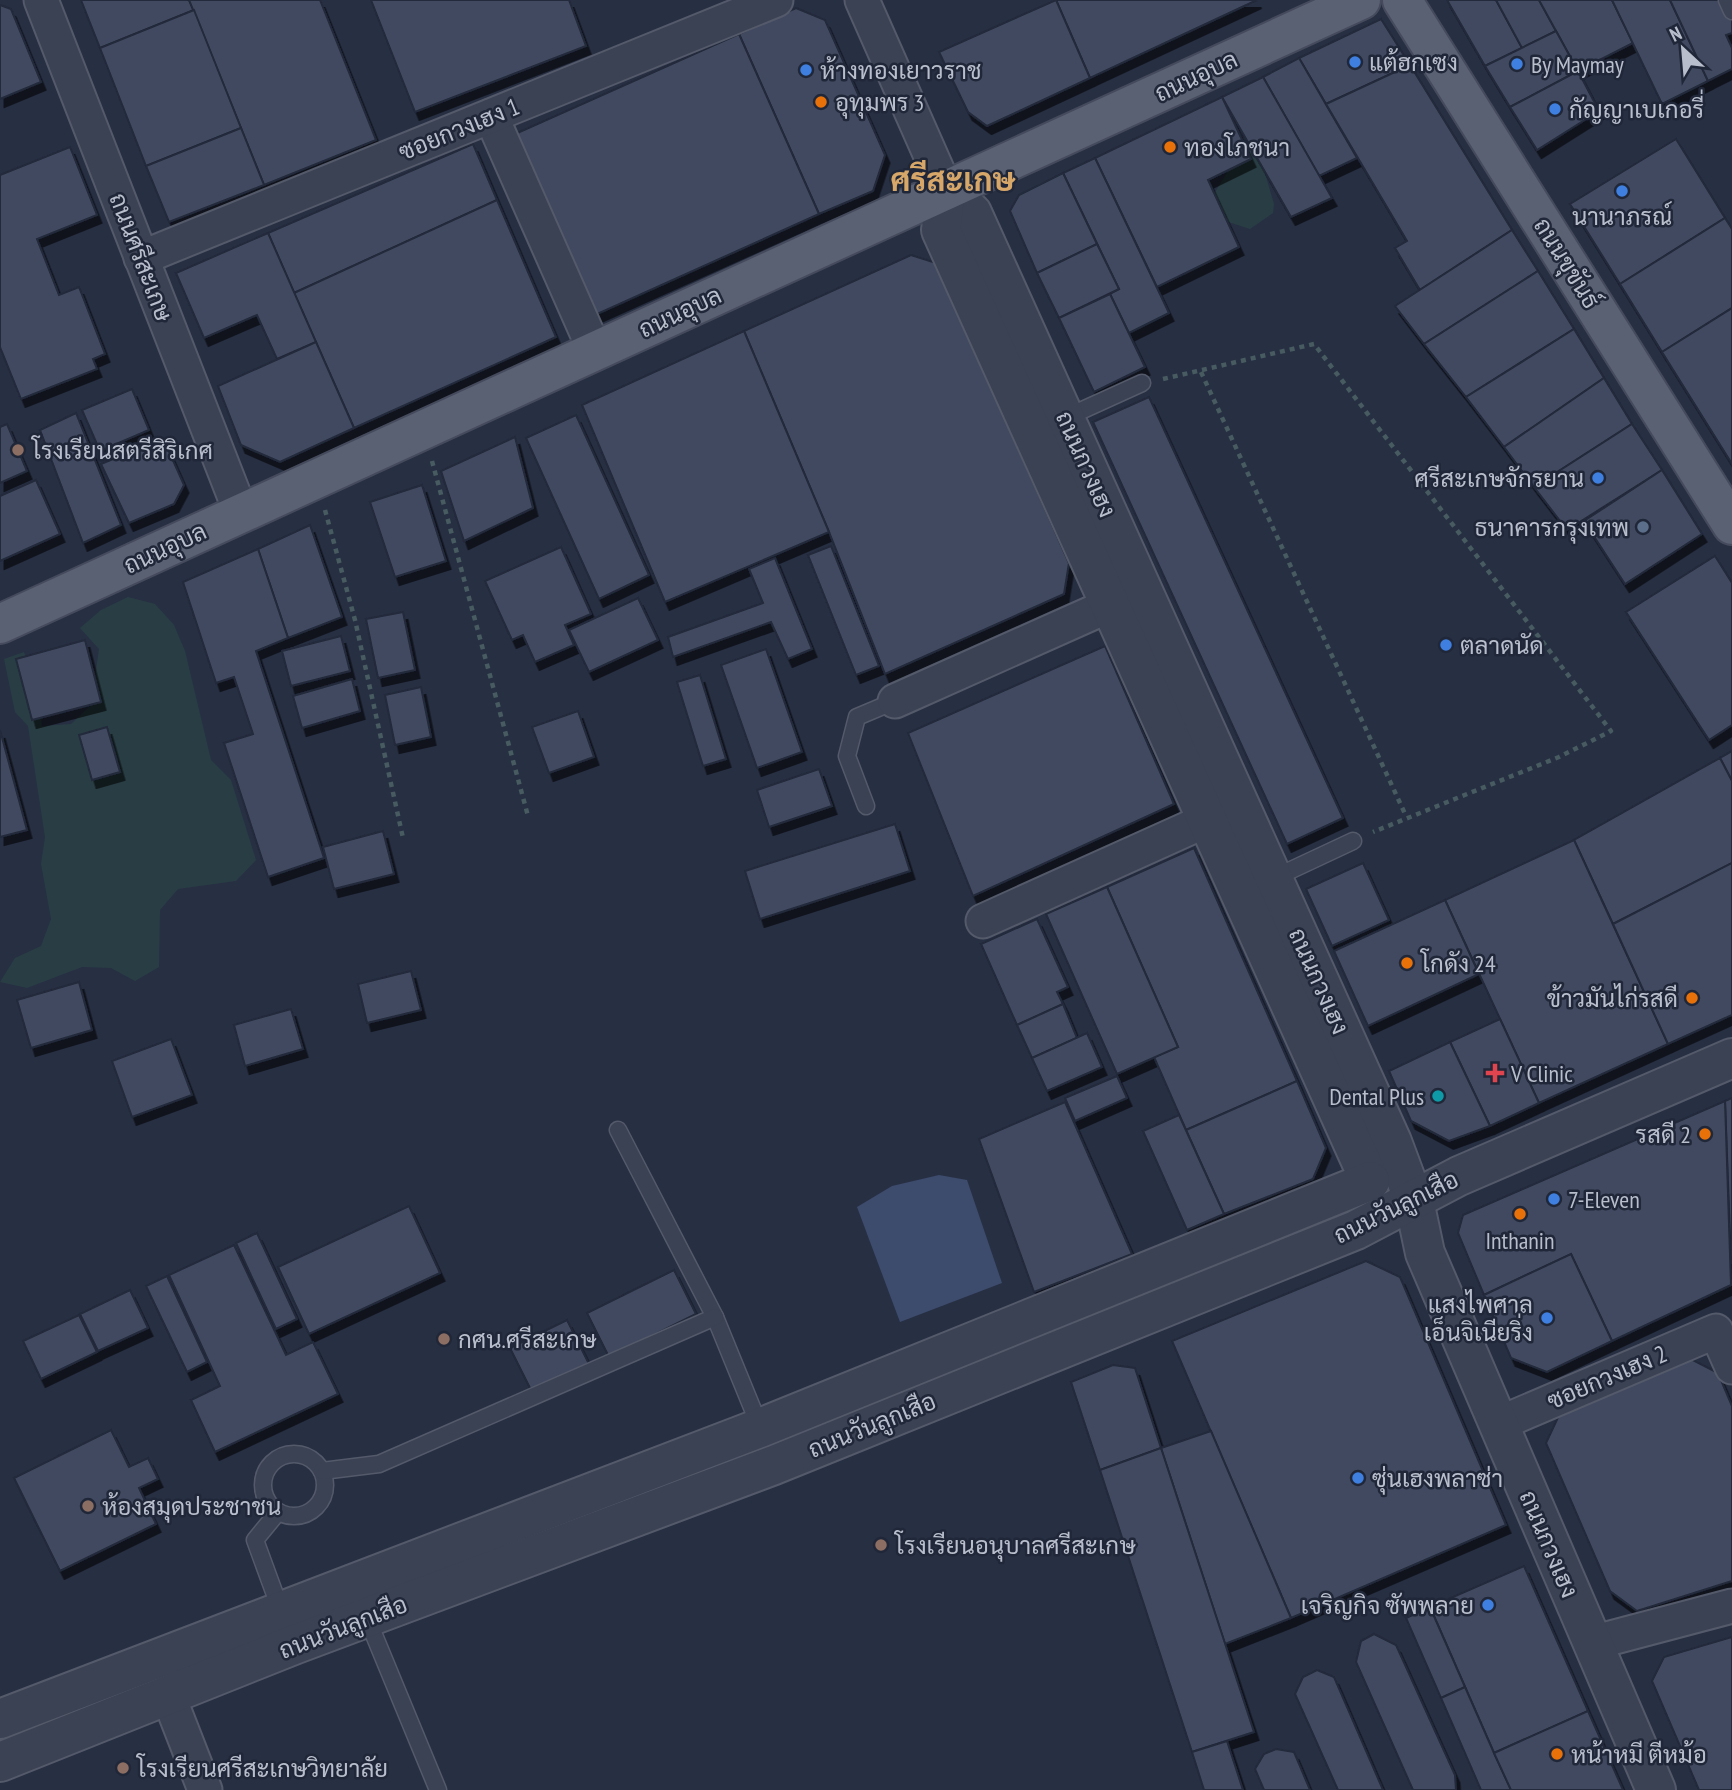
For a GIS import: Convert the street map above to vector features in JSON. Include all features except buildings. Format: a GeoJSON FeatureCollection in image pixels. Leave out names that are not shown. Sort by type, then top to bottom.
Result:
{"type":"FeatureCollection","features":[{"type":"Feature","properties":{"kind":"main road","name":"ถนนอุบล"},"geometry":{"type":"LineString","coordinates":[[0,624],[1361,0]]}},
{"type":"Feature","properties":{"kind":"main road","name":"ถนนขุขันธ์"},"geometry":{"type":"LineString","coordinates":[[1402,0],[1732,525]]}},
{"type":"Feature","properties":{"kind":"street","name":"ถนนศรีสะเกษ"},"geometry":{"type":"LineString","coordinates":[[41,0],[241,513]]}},
{"type":"Feature","properties":{"kind":"street","name":"ซอยกวงเฮง 1"},"geometry":{"type":"LineString","coordinates":[[141,258],[776,0]]}},
{"type":"Feature","properties":{"kind":"street","name":"ถนนกวงเฮง"},"geometry":{"type":"LineString","coordinates":[[862,0],[946,190],[972,213],[1392,1142],[1414,1201],[1424,1253],[1656,1790]]}},
{"type":"Feature","properties":{"kind":"street"},"geometry":{"type":"LineString","coordinates":[[491,116],[595,351]]}},
{"type":"Feature","properties":{"kind":"street","name":"ถนนกวงเฮง"},"geometry":{"type":"LineString","coordinates":[[946,190],[941,230],[1370,1181]]}},
{"type":"Feature","properties":{"kind":"street"},"geometry":{"type":"LineString","coordinates":[[895,701],[1110,605]]}},
{"type":"Feature","properties":{"kind":"street"},"geometry":{"type":"LineString","coordinates":[[983,921],[1207,820]]}},
{"type":"Feature","properties":{"kind":"street","name":"ถนนวันลูกเสือ"},"geometry":{"type":"LineString","coordinates":[[0,1762],[367,1618],[775,1465],[1356,1230],[1458,1176],[1732,1058]]}},
{"type":"Feature","properties":{"kind":"street"},"geometry":{"type":"LineString","coordinates":[[1370,1181],[1414,1201]]}},
{"type":"Feature","properties":{"kind":"street","name":"ถนนวันลูกเสือ"},"geometry":{"type":"LineString","coordinates":[[0,1719],[760,1428],[1370,1181]]}},
{"type":"Feature","properties":{"kind":"street","name":"ซอยกวงเฮง 2"},"geometry":{"type":"LineString","coordinates":[[1498,1424],[1716,1331],[1732,1367]]}},
{"type":"Feature","properties":{"kind":"street"},"geometry":{"type":"LineString","coordinates":[[760,1428],[775,1465]]}},
{"type":"Feature","properties":{"kind":"street"},"geometry":{"type":"LineString","coordinates":[[1592,1643],[1732,1606]]}},
{"type":"Feature","properties":{"kind":"street"},"geometry":{"type":"LineString","coordinates":[[154,1659],[205,1790]]}},
{"type":"Feature","properties":{"kind":"lane"},"geometry":{"type":"LineString","coordinates":[[1727,0],[1732,11]]}},
{"type":"Feature","properties":{"kind":"lane"},"geometry":{"type":"LineString","coordinates":[[1065,418],[1142,383]]}},
{"type":"Feature","properties":{"kind":"lane"},"geometry":{"type":"LineString","coordinates":[[866,806],[847,756],[857,717],[895,701]]}},
{"type":"Feature","properties":{"kind":"lane"},"geometry":{"type":"LineString","coordinates":[[1272,879],[1353,841]]}},
{"type":"Feature","properties":{"kind":"lane"},"geometry":{"type":"LineString","coordinates":[[618,1130],[715,1317],[760,1428]]}},
{"type":"Feature","properties":{"kind":"lane"},"geometry":{"type":"LineString","coordinates":[[322,1471],[379,1464],[715,1317]]}},
{"type":"Feature","properties":{"kind":"lane"},"geometry":{"type":"LineString","coordinates":[[290,1453],[303,1455],[314,1460],[322,1471],[325,1484],[323,1496],[315,1507],[304,1514],[278,1512],[268,1504],[263,1492],[263,1479],[268,1467],[277,1458],[290,1453]]}},
{"type":"Feature","properties":{"kind":"lane"},"geometry":{"type":"LineString","coordinates":[[278,1512],[255,1540],[281,1611]]}},
{"type":"Feature","properties":{"kind":"lane"},"geometry":{"type":"LineString","coordinates":[[367,1618],[438,1790]]}},
{"type":"Feature","properties":{"kind":"path"},"geometry":{"type":"LineString","coordinates":[[1142,383],[1201,372],[1314,344],[1611,731],[1559,757],[1406,816],[1353,841]]}},
{"type":"Feature","properties":{"kind":"path"},"geometry":{"type":"LineString","coordinates":[[1201,372],[1406,816]]}},
{"type":"Feature","properties":{"kind":"path"},"geometry":{"type":"LineString","coordinates":[[424,430],[527,816]]}},
{"type":"Feature","properties":{"kind":"path"},"geometry":{"type":"LineString","coordinates":[[317,478],[355,620],[403,838]]}},
{"type":"Feature","properties":{"kind":"green space"},"geometry":{"type":"Polygon","coordinates":[[[1257,146],[1274,204],[1273,213],[1250,229],[1216,218],[1211,199],[1239,152],[1257,146]]]}},
{"type":"Feature","properties":{"kind":"green space"},"geometry":{"type":"Polygon","coordinates":[[[128,597],[155,604],[174,625],[185,651],[211,760],[231,780],[256,860],[236,881],[178,889],[160,910],[159,967],[135,981],[111,968],[82,967],[27,988],[0,982],[15,958],[41,946],[51,919],[41,864],[45,837],[28,726],[15,712],[4,659],[24,652],[40,698],[42,726],[71,724],[91,705],[99,649],[80,628],[101,610],[128,597]]]}},
{"type":"Feature","properties":{"kind":"water"},"geometry":{"type":"Polygon","coordinates":[[[939,1175],[967,1180],[1002,1283],[900,1322],[857,1207],[892,1186],[939,1175]]]}},
{"type":"Feature","properties":{"kind":"place","name":"แต้ฮกเซง"},"geometry":{"type":"Point","coordinates":[1355,62]}},
{"type":"Feature","properties":{"kind":"place","name":"By Maymay"},"geometry":{"type":"Point","coordinates":[1517,64]}},
{"type":"Feature","properties":{"kind":"place","name":"ห้างทองเยาวราช"},"geometry":{"type":"Point","coordinates":[806,70]}},
{"type":"Feature","properties":{"kind":"place","name":"อุทุมพร 3"},"geometry":{"type":"Point","coordinates":[821,102]}},
{"type":"Feature","properties":{"kind":"place","name":"กัญญาเบเกอรี่"},"geometry":{"type":"Point","coordinates":[1555,109]}},
{"type":"Feature","properties":{"kind":"place","name":"ทองโภชนา"},"geometry":{"type":"Point","coordinates":[1170,147]}},
{"type":"Feature","properties":{"kind":"place","name":"นานาภรณ์"},"geometry":{"type":"Point","coordinates":[1622,191]}},
{"type":"Feature","properties":{"kind":"place","name":"โรงเรียนสตรีสิริเกศ"},"geometry":{"type":"Point","coordinates":[18,450]}},
{"type":"Feature","properties":{"kind":"place","name":"ศรีสะเกษจักรยาน"},"geometry":{"type":"Point","coordinates":[1598,478]}},
{"type":"Feature","properties":{"kind":"place","name":"ธนาคารกรุงเทพ"},"geometry":{"type":"Point","coordinates":[1643,527]}},
{"type":"Feature","properties":{"kind":"place","name":"ตลาดนัด"},"geometry":{"type":"Point","coordinates":[1446,645]}},
{"type":"Feature","properties":{"kind":"place","name":"โกดัง 24"},"geometry":{"type":"Point","coordinates":[1407,963]}},
{"type":"Feature","properties":{"kind":"place","name":"ข้าวมันไก่รสดี"},"geometry":{"type":"Point","coordinates":[1692,998]}},
{"type":"Feature","properties":{"kind":"place","name":"V Clinic"},"geometry":{"type":"Point","coordinates":[1495,1073]}},
{"type":"Feature","properties":{"kind":"place","name":"Dental Plus"},"geometry":{"type":"Point","coordinates":[1438,1096]}},
{"type":"Feature","properties":{"kind":"place","name":"รสดี 2"},"geometry":{"type":"Point","coordinates":[1705,1134]}},
{"type":"Feature","properties":{"kind":"place","name":"7-Eleven"},"geometry":{"type":"Point","coordinates":[1554,1199]}},
{"type":"Feature","properties":{"kind":"place","name":"Inthanin"},"geometry":{"type":"Point","coordinates":[1520,1214]}},
{"type":"Feature","properties":{"kind":"place","name":"แสงไพศาล เอ็นจิเนียริ่ง"},"geometry":{"type":"Point","coordinates":[1547,1318]}},
{"type":"Feature","properties":{"kind":"place","name":"กศน.ศรีสะเกษ"},"geometry":{"type":"Point","coordinates":[444,1339]}},
{"type":"Feature","properties":{"kind":"place","name":"ซุ่นเฮงพลาซ่า"},"geometry":{"type":"Point","coordinates":[1358,1478]}},
{"type":"Feature","properties":{"kind":"place","name":"ห้องสมุดประชาชน"},"geometry":{"type":"Point","coordinates":[88,1506]}},
{"type":"Feature","properties":{"kind":"place","name":"โรงเรียนอนุบาลศรีสะเกษ"},"geometry":{"type":"Point","coordinates":[881,1545]}},
{"type":"Feature","properties":{"kind":"place","name":"เจริญกิจ ซัพพลาย"},"geometry":{"type":"Point","coordinates":[1488,1605]}},
{"type":"Feature","properties":{"kind":"place","name":"หน้าหมี ตีหม้อ"},"geometry":{"type":"Point","coordinates":[1557,1754]}},
{"type":"Feature","properties":{"kind":"place","name":"โรงเรียนศรีสะเกษวิทยาลัย"},"geometry":{"type":"Point","coordinates":[123,1768]}},
{"type":"Feature","properties":{"kind":"district","name":"ศรีสะเกษ"},"geometry":{"type":"Point","coordinates":[953,179]}}]}
